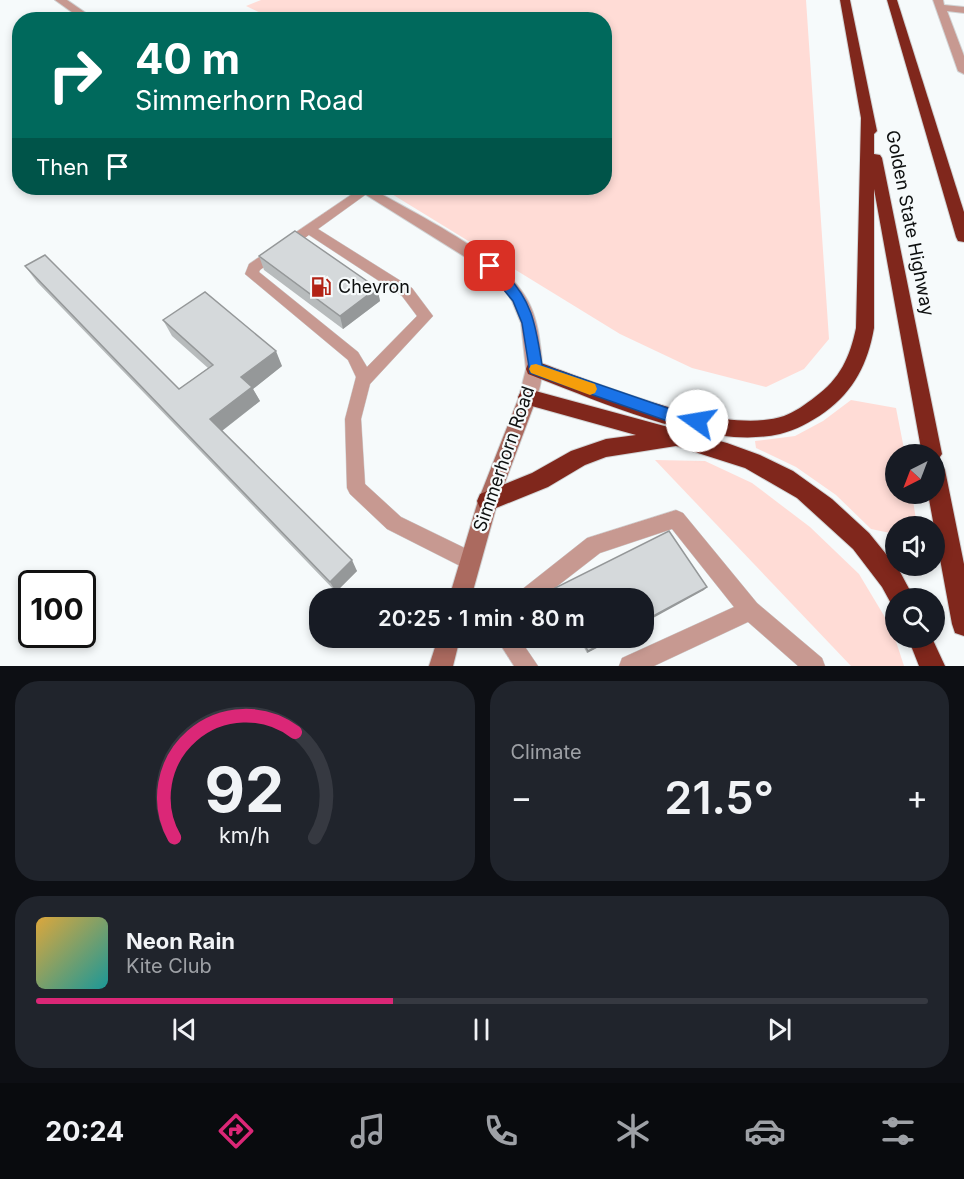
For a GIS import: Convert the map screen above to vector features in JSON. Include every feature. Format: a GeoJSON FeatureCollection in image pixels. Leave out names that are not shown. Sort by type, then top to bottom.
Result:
{"type":"FeatureCollection","features":[{"type":"Feature","properties":{"kind":"highway","name":"Golden State Highway"},"geometry":{"type":"LineString","coordinates":[[845,0],[930,444]]}},
{"type":"Feature","properties":{"kind":"highway"},"geometry":{"type":"LineString","coordinates":[[892,0],[964,237]]}},
{"type":"Feature","properties":{"kind":"highway"},"geometry":{"type":"LineString","coordinates":[[535,369],[676,417],[718,425],[747,429],[779,425],[815,409],[841,389],[855,368],[862,345],[867,118]]}},
{"type":"Feature","properties":{"kind":"highway"},"geometry":{"type":"LineString","coordinates":[[951,190],[964,222]]}},
{"type":"Feature","properties":{"kind":"highway"},"geometry":{"type":"LineString","coordinates":[[528,397],[723,450],[767,468],[807,492],[842,521],[878,562],[895,588]]}},
{"type":"Feature","properties":{"kind":"highway"},"geometry":{"type":"LineString","coordinates":[[488,501],[540,480],[578,458],[606,447],[681,438]]}},
{"type":"Feature","properties":{"kind":"highway"},"geometry":{"type":"LineString","coordinates":[[941,504],[964,624]]}},
{"type":"Feature","properties":{"kind":"highway"},"geometry":{"type":"LineString","coordinates":[[924,648],[932,666]]}},
{"type":"Feature","properties":{"kind":"main road","name":"Simmerhorn Road"},"geometry":{"type":"LineString","coordinates":[[462,588],[488,501],[528,397]]}},
{"type":"Feature","properties":{"kind":"main road"},"geometry":{"type":"LineString","coordinates":[[441,666],[446,648]]}},
{"type":"Feature","properties":{"kind":"street"},"geometry":{"type":"LineString","coordinates":[[60,0],[79,12]]}},
{"type":"Feature","properties":{"kind":"street"},"geometry":{"type":"LineString","coordinates":[[939,3],[964,10]]}},
{"type":"Feature","properties":{"kind":"street"},"geometry":{"type":"LineString","coordinates":[[939,3],[964,71]]}},
{"type":"Feature","properties":{"kind":"street","name":"Simmerhorn Road"},"geometry":{"type":"LineString","coordinates":[[374,195],[483,261],[509,285],[519,299],[529,323],[535,369],[528,397]]}},
{"type":"Feature","properties":{"kind":"lane"},"geometry":{"type":"LineString","coordinates":[[356,195],[310,230],[254,267],[252,274],[353,356],[364,377],[353,419],[356,488],[394,523],[470,561]]}},
{"type":"Feature","properties":{"kind":"lane"},"geometry":{"type":"LineString","coordinates":[[310,230],[407,292],[426,316],[363,381]]}},
{"type":"Feature","properties":{"kind":"lane"},"geometry":{"type":"LineString","coordinates":[[540,588],[594,545],[676,519],[750,610],[814,666]]}},
{"type":"Feature","properties":{"kind":"lane"},"geometry":{"type":"LineString","coordinates":[[630,666],[750,610]]}},
{"type":"Feature","properties":{"kind":"lane"},"geometry":{"type":"LineString","coordinates":[[514,648],[527,666]]}},
{"type":"Feature","properties":{"kind":"shaded area"},"geometry":{"type":"Polygon","coordinates":[[[261,0],[806,0],[829,339],[804,369],[766,387],[692,368],[620,334],[393,195],[612,195],[612,12],[258,12],[246,6],[261,0]]]}},
{"type":"Feature","properties":{"kind":"shaded area"},"geometry":{"type":"Polygon","coordinates":[[[851,400],[896,408],[903,444],[885,444],[885,504],[914,504],[915,516],[885,516],[885,532],[871,529],[836,495],[796,467],[756,448],[755,441],[795,436],[823,421],[851,400]]]}},
{"type":"Feature","properties":{"kind":"shaded area"},"geometry":{"type":"Polygon","coordinates":[[[655,460],[705,461],[752,483],[810,527],[859,574],[885,617],[885,648],[898,648],[904,666],[851,666],[655,460]]]}},
{"type":"Feature","properties":{"kind":"building"},"geometry":{"type":"Polygon","coordinates":[[[295,231],[377,288],[340,316],[259,256],[295,231]]]}},
{"type":"Feature","properties":{"kind":"building"},"geometry":{"type":"Polygon","coordinates":[[[45,255],[179,389],[213,365],[163,320],[205,292],[276,351],[241,377],[252,387],[210,419],[352,560],[330,582],[25,266],[45,255]]]}},
{"type":"Feature","properties":{"kind":"building"},"geometry":{"type":"Polygon","coordinates":[[[669,531],[707,587],[654,616],[654,588],[555,588],[669,531]]]}},
{"type":"Feature","properties":{"kind":"slow traffic"},"geometry":{"type":"LineString","coordinates":[[536,369],[590,389]]}},
{"type":"Feature","properties":{"kind":"place","name":"Chevron"},"geometry":{"type":"Point","coordinates":[321,287]}},
{"type":"Feature","properties":{"kind":"route"},"geometry":{"type":"LineString","coordinates":[[490,266],[519,299],[529,323],[535,369],[613,397],[676,417],[697,421]]}}]}
